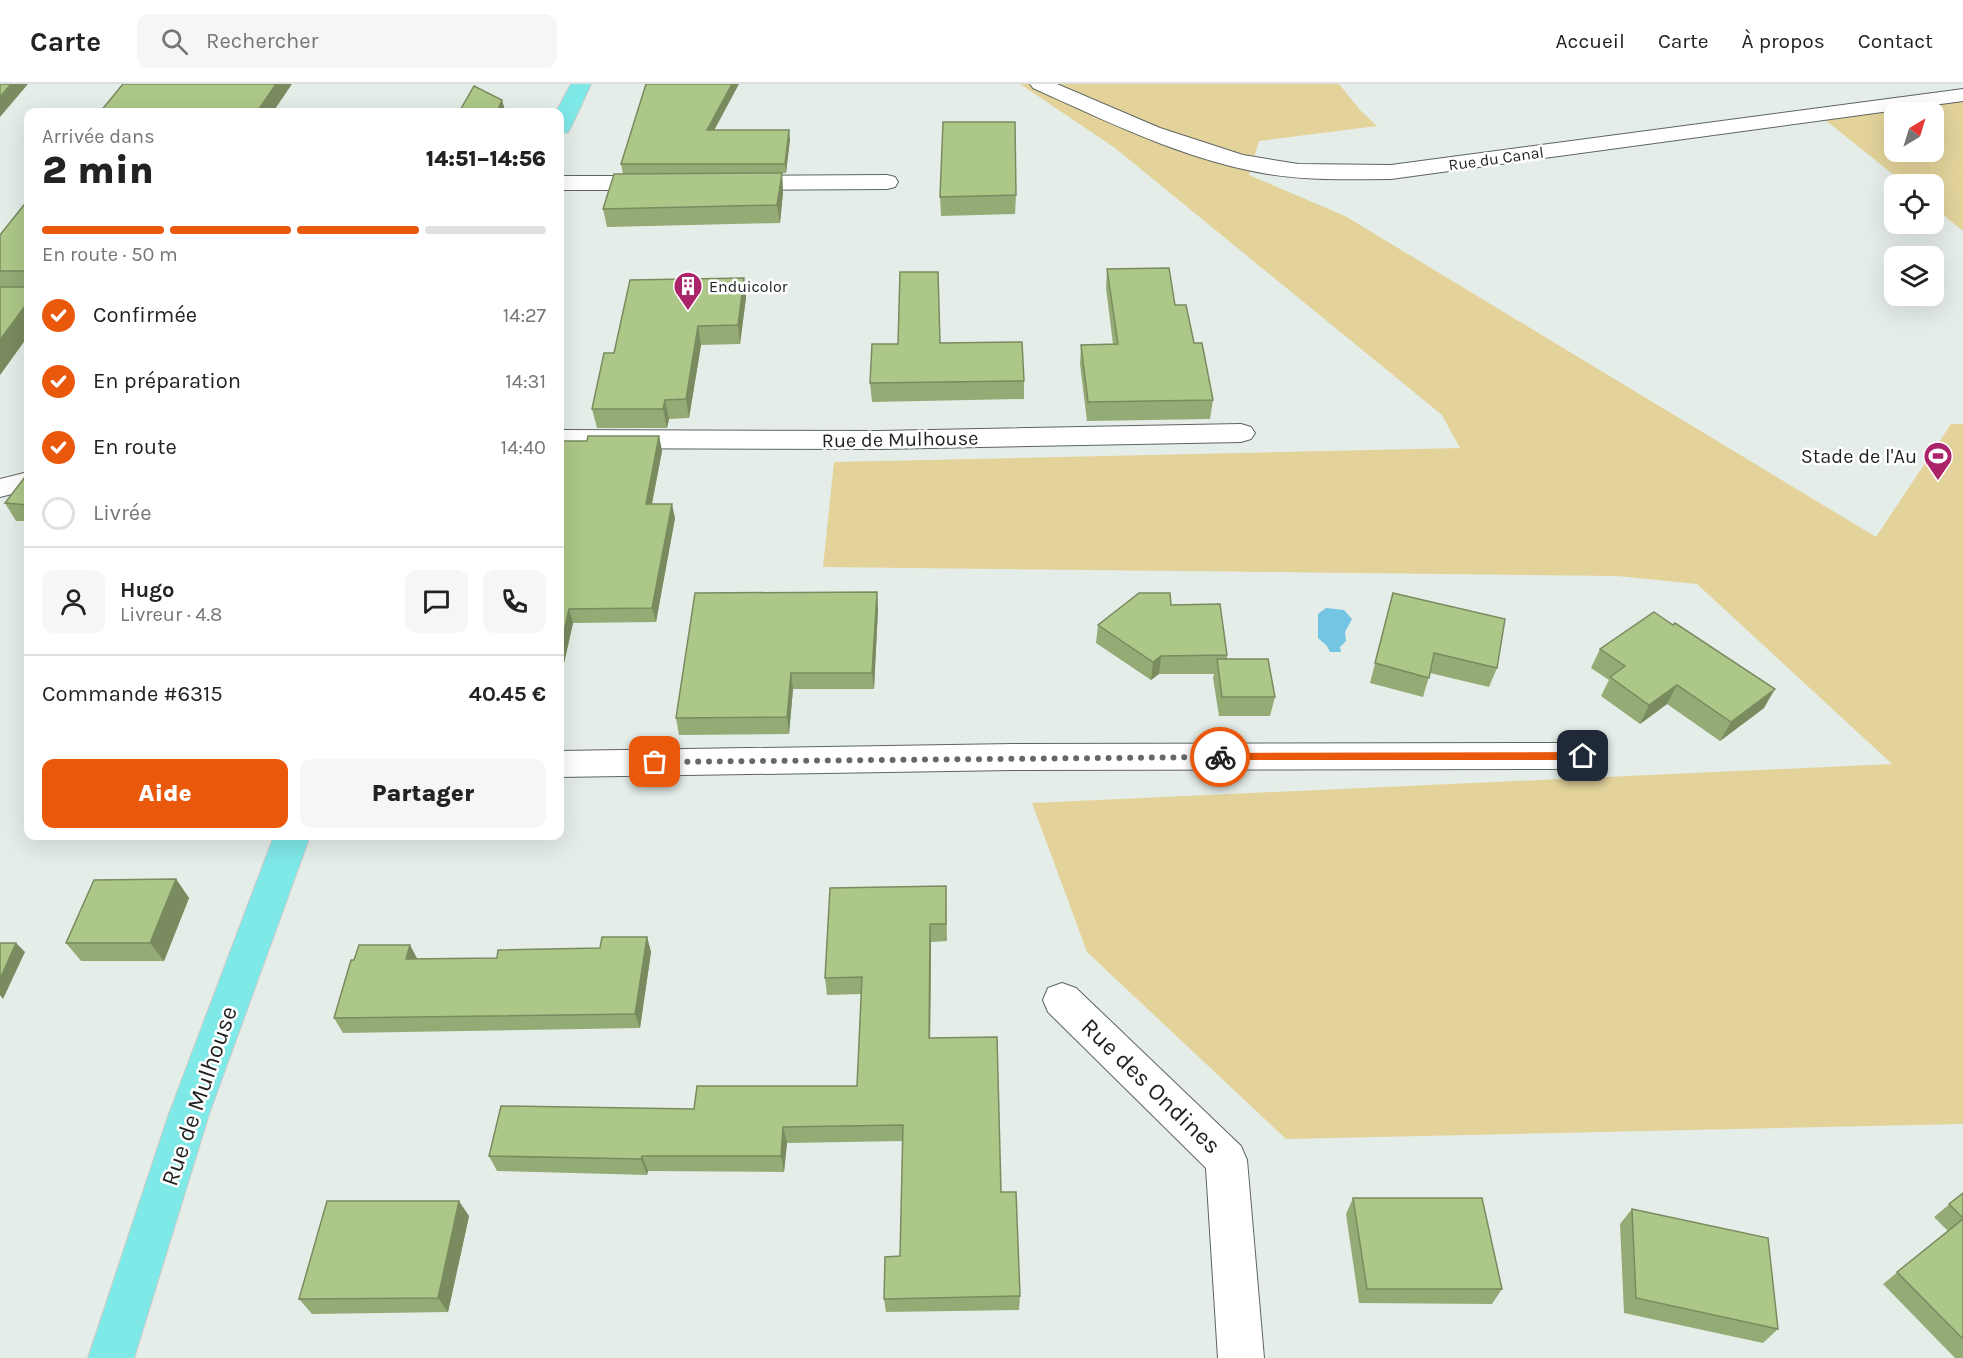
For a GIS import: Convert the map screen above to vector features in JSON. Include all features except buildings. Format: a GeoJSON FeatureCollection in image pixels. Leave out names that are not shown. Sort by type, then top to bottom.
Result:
{"type":"FeatureCollection","features":[{"type":"Feature","properties":{"kind":"main road"},"geometry":{"type":"LineString","coordinates":[[564,119],[581,84]]}},
{"type":"Feature","properties":{"kind":"main road","name":"Rue de Mulhouse"},"geometry":{"type":"LineString","coordinates":[[111,1358],[189,1114],[291,840]]}},
{"type":"Feature","properties":{"kind":"street","name":"Rue du Canal"},"geometry":{"type":"LineString","coordinates":[[1040,84],[1132,123],[1211,152],[1266,167],[1306,172],[1391,172],[1963,95]]}},
{"type":"Feature","properties":{"kind":"street"},"geometry":{"type":"LineString","coordinates":[[712,183],[887,182]]}},
{"type":"Feature","properties":{"kind":"street"},"geometry":{"type":"LineString","coordinates":[[564,183],[676,183]]}},
{"type":"Feature","properties":{"kind":"street","name":"Rue de Mulhouse"},"geometry":{"type":"LineString","coordinates":[[564,439],[880,440],[1241,433]]}},
{"type":"Feature","properties":{"kind":"street"},"geometry":{"type":"LineString","coordinates":[[0,488],[24,482]]}},
{"type":"Feature","properties":{"kind":"street"},"geometry":{"type":"LineString","coordinates":[[564,764],[1013,757],[1583,756]]}},
{"type":"Feature","properties":{"kind":"street","name":"Rue des Ondines"},"geometry":{"type":"LineString","coordinates":[[1062,1000],[1226,1160],[1241,1358]]}},
{"type":"Feature","properties":{"kind":"shaded area"},"geometry":{"type":"Polygon","coordinates":[[[1020,84],[1339,84],[1360,110],[1377,126],[1259,141],[1249,175],[1345,216],[1876,537],[1951,424],[1963,424],[1963,1124],[1286,1139],[1087,952],[1032,803],[1892,764],[1697,584],[1617,576],[823,567],[834,462],[1460,448],[1442,415],[1115,148],[1020,84]]]}},
{"type":"Feature","properties":{"kind":"shaded area"},"geometry":{"type":"Polygon","coordinates":[[[1963,101],[1963,231],[1944,215],[1944,174],[1893,174],[1824,119],[1884,111],[1884,162],[1944,162],[1944,103],[1963,101]]]}},
{"type":"Feature","properties":{"kind":"water"},"geometry":{"type":"Polygon","coordinates":[[[1326,608],[1344,610],[1352,619],[1345,632],[1346,641],[1340,647],[1341,652],[1330,652],[1318,638],[1318,614],[1326,608]]]}},
{"type":"Feature","properties":{"kind":"way so far"},"geometry":{"type":"LineString","coordinates":[[655,762],[1013,757],[1220,757]]}},
{"type":"Feature","properties":{"kind":"place","name":"Enduicolor"},"geometry":{"type":"Point","coordinates":[688,312]}},
{"type":"Feature","properties":{"kind":"place","name":"Stade de l'Au"},"geometry":{"type":"Point","coordinates":[1938,482]}},
{"type":"Feature","properties":{"kind":"route"},"geometry":{"type":"LineString","coordinates":[[1220,757],[1583,756]]}}]}
